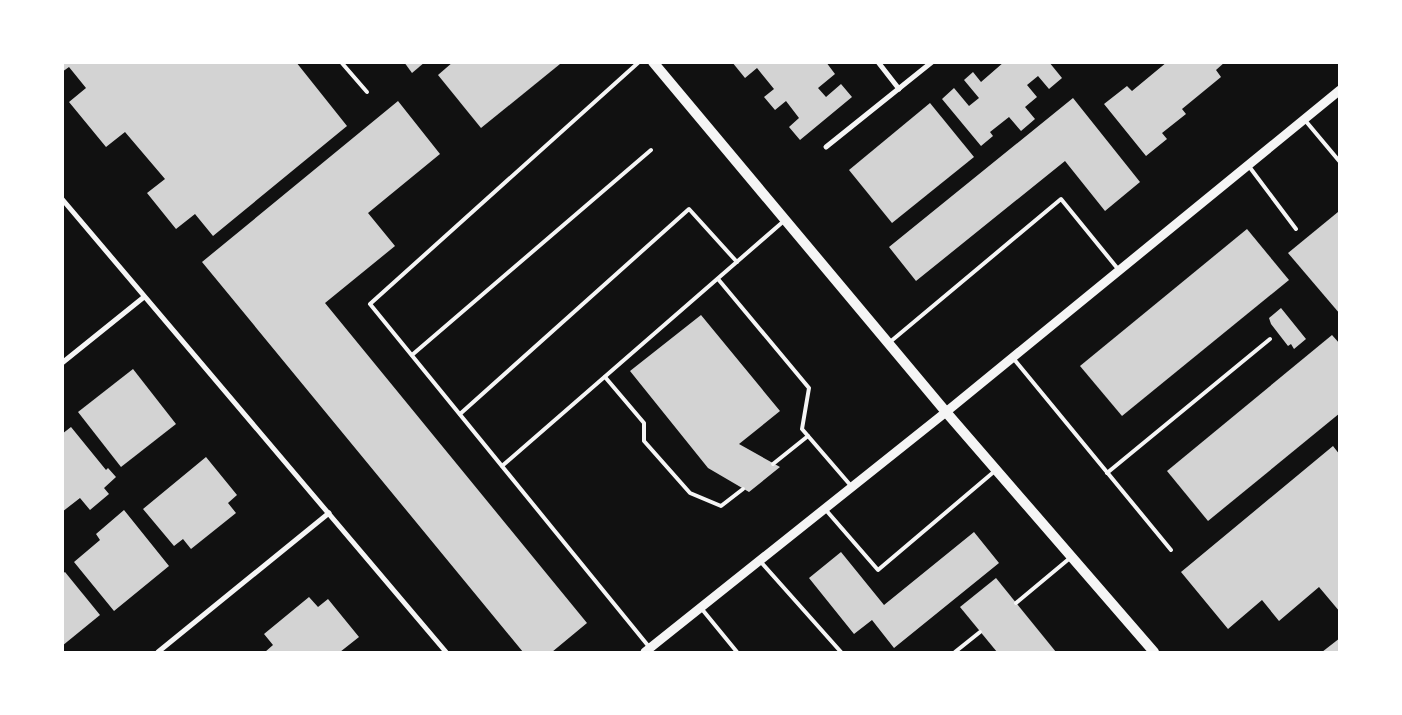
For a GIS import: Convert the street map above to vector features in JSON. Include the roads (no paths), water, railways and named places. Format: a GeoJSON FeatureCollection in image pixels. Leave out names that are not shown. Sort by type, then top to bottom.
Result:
{"type":"FeatureCollection","features":[{"type":"Feature","properties":{"kind":"main road"},"geometry":{"type":"LineString","coordinates":[[653,62],[946,412],[1154,652]]}},
{"type":"Feature","properties":{"kind":"street"},"geometry":{"type":"LineString","coordinates":[[878,62],[899,89]]}},
{"type":"Feature","properties":{"kind":"street"},"geometry":{"type":"LineString","coordinates":[[826,147],[932,62]]}},
{"type":"Feature","properties":{"kind":"street"},"geometry":{"type":"LineString","coordinates":[[648,650],[1013,358],[1340,90]]}},
{"type":"Feature","properties":{"kind":"street"},"geometry":{"type":"LineString","coordinates":[[62,199],[446,652]]}},
{"type":"Feature","properties":{"kind":"street"},"geometry":{"type":"LineString","coordinates":[[62,363],[144,297]]}},
{"type":"Feature","properties":{"kind":"street"},"geometry":{"type":"LineString","coordinates":[[158,652],[329,513]]}},
{"type":"Feature","properties":{"kind":"lane"},"geometry":{"type":"LineString","coordinates":[[341,62],[367,92]]}},
{"type":"Feature","properties":{"kind":"lane"},"geometry":{"type":"LineString","coordinates":[[639,62],[370,304],[648,650]]}},
{"type":"Feature","properties":{"kind":"lane"},"geometry":{"type":"LineString","coordinates":[[1304,119],[1340,162]]}},
{"type":"Feature","properties":{"kind":"lane"},"geometry":{"type":"LineString","coordinates":[[412,356],[651,150]]}},
{"type":"Feature","properties":{"kind":"lane"},"geometry":{"type":"LineString","coordinates":[[1248,165],[1296,229]]}},
{"type":"Feature","properties":{"kind":"lane"},"geometry":{"type":"LineString","coordinates":[[888,343],[1061,199],[1119,270]]}},
{"type":"Feature","properties":{"kind":"lane"},"geometry":{"type":"LineString","coordinates":[[460,414],[689,209],[737,262]]}},
{"type":"Feature","properties":{"kind":"lane"},"geometry":{"type":"LineString","coordinates":[[502,466],[785,220]]}},
{"type":"Feature","properties":{"kind":"lane"},"geometry":{"type":"LineString","coordinates":[[718,279],[809,388],[802,429],[852,487]]}},
{"type":"Feature","properties":{"kind":"lane"},"geometry":{"type":"LineString","coordinates":[[1107,473],[1270,339]]}},
{"type":"Feature","properties":{"kind":"lane"},"geometry":{"type":"LineString","coordinates":[[1013,358],[1171,550]]}},
{"type":"Feature","properties":{"kind":"lane"},"geometry":{"type":"LineString","coordinates":[[605,377],[644,422],[644,441],[690,493],[721,506],[743,489]]}},
{"type":"Feature","properties":{"kind":"lane"},"geometry":{"type":"LineString","coordinates":[[773,464],[808,436]]}},
{"type":"Feature","properties":{"kind":"lane"},"geometry":{"type":"LineString","coordinates":[[825,509],[878,570],[996,470]]}},
{"type":"Feature","properties":{"kind":"lane"},"geometry":{"type":"LineString","coordinates":[[1016,603],[1071,557]]}},
{"type":"Feature","properties":{"kind":"lane"},"geometry":{"type":"LineString","coordinates":[[760,561],[841,652]]}},
{"type":"Feature","properties":{"kind":"lane"},"geometry":{"type":"LineString","coordinates":[[701,608],[737,652]]}},
{"type":"Feature","properties":{"kind":"lane"},"geometry":{"type":"LineString","coordinates":[[955,652],[980,632]]}}]}
